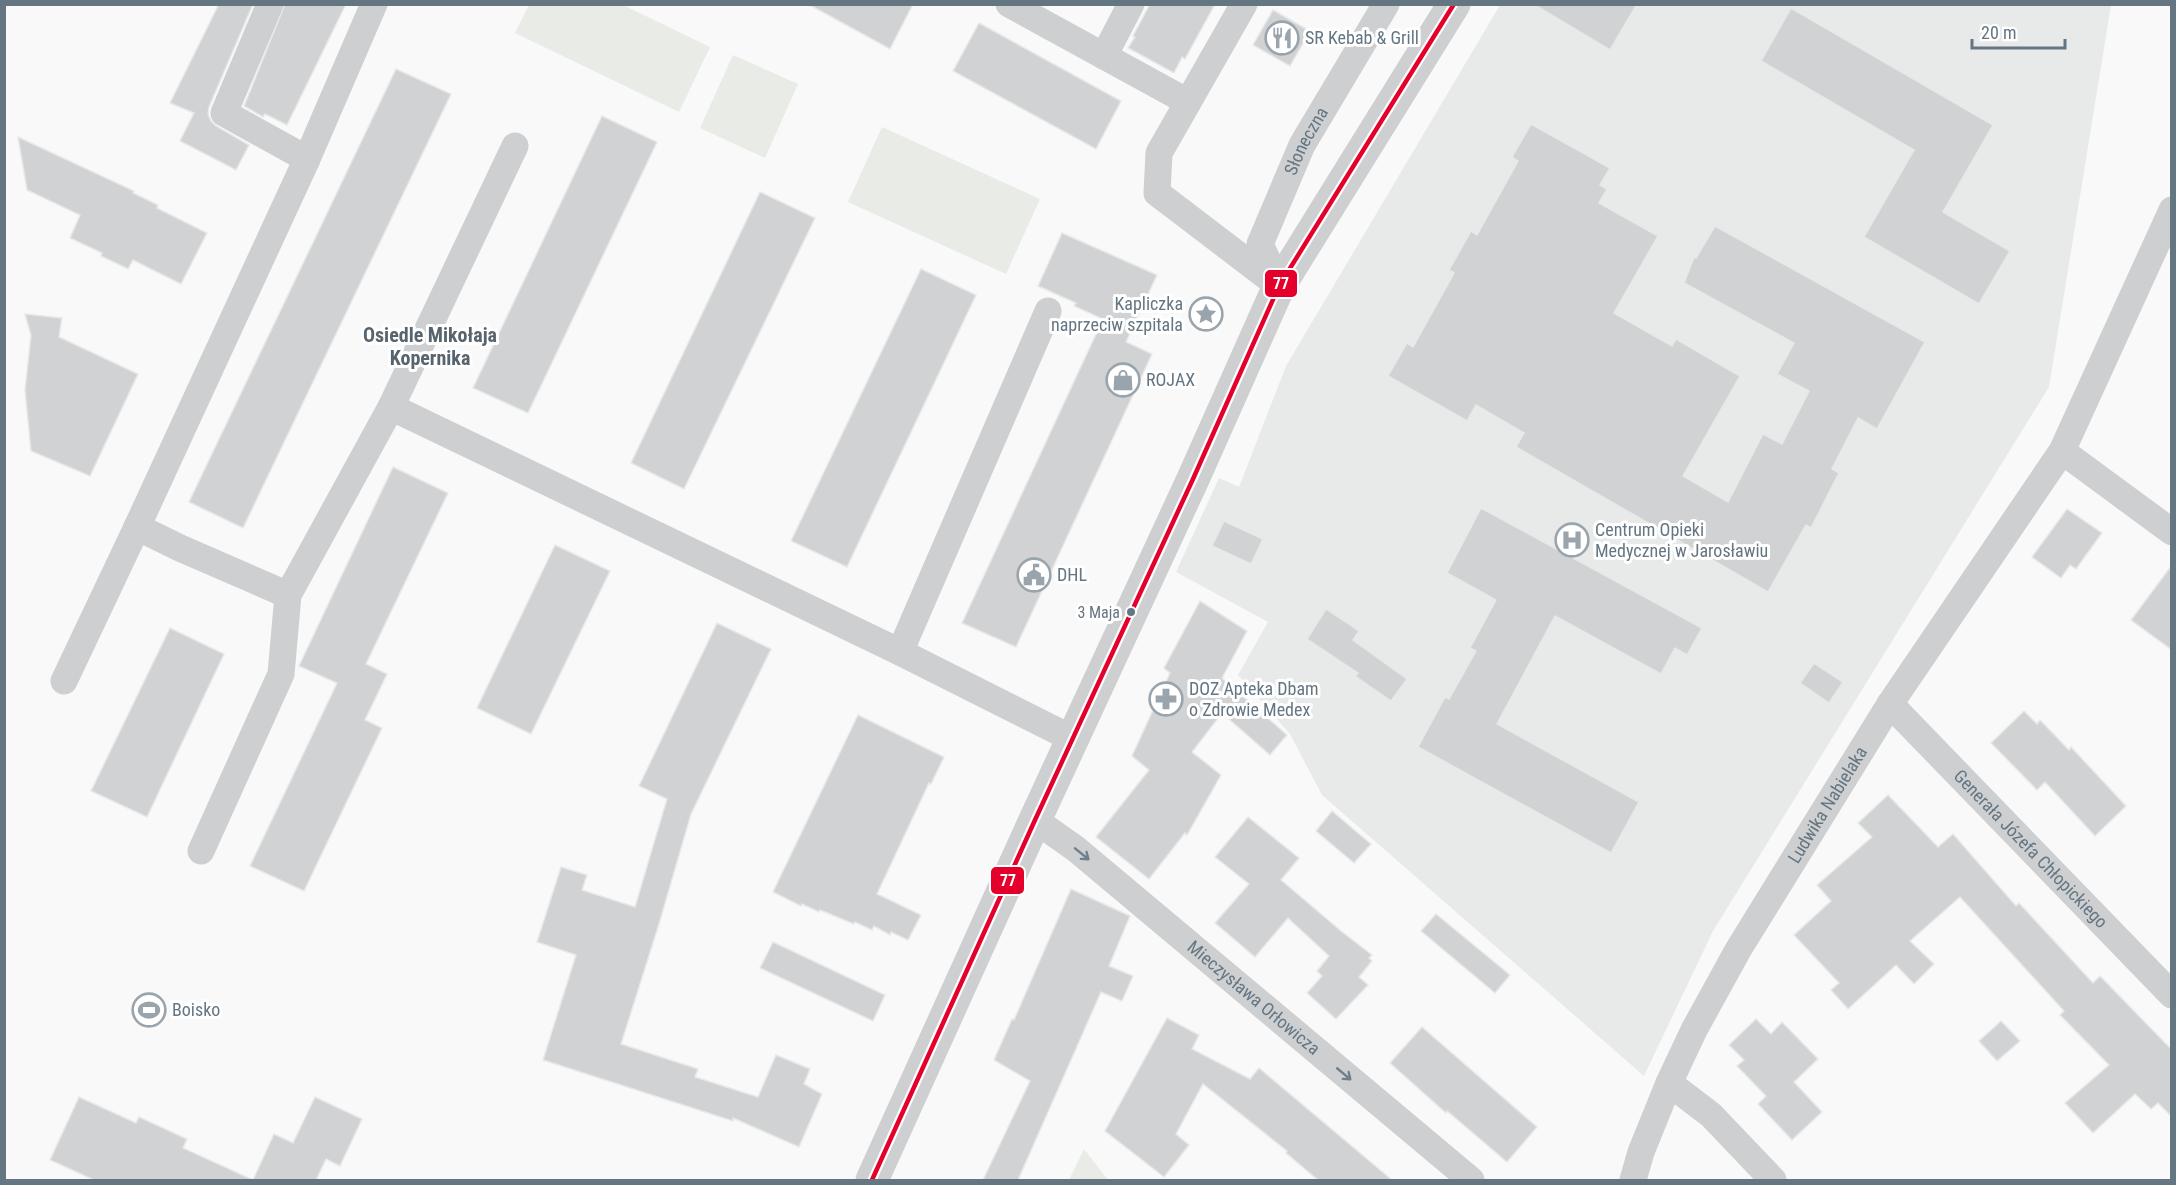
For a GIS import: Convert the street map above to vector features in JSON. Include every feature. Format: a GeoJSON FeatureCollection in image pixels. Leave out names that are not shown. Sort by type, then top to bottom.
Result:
{"type":"FeatureCollection","features":[{"type":"Feature","properties":{"kind":"street"},"geometry":{"type":"LineString","coordinates":[[270,4],[224,113],[307,159]]}},
{"type":"Feature","properties":{"kind":"street"},"geometry":{"type":"LineString","coordinates":[[64,681],[307,159],[374,4]]}},
{"type":"Feature","properties":{"kind":"street"},"geometry":{"type":"LineString","coordinates":[[1009,4],[1188,102]]}},
{"type":"Feature","properties":{"kind":"street"},"geometry":{"type":"LineString","coordinates":[[1104,56],[1131,4]]}},
{"type":"Feature","properties":{"kind":"street"},"geometry":{"type":"LineString","coordinates":[[1244,4],[1159,153],[1156,193],[1279,286]]}},
{"type":"Feature","properties":{"kind":"street","name":"Słoneczna"},"geometry":{"type":"LineString","coordinates":[[1279,286],[1260,244],[1302,145],[1386,4]]}},
{"type":"Feature","properties":{"kind":"street"},"geometry":{"type":"LineString","coordinates":[[872,1180],[1279,286],[1454,4]]}},
{"type":"Feature","properties":{"kind":"street"},"geometry":{"type":"LineString","coordinates":[[201,851],[281,674],[288,595],[391,406],[515,146]]}},
{"type":"Feature","properties":{"kind":"street","name":"Ludwika Nabielaka"},"geometry":{"type":"LineString","coordinates":[[1633,1180],[1641,1152],[1669,1083],[1694,1030],[1738,950],[1890,704],[2062,451],[2172,210]]}},
{"type":"Feature","properties":{"kind":"street"},"geometry":{"type":"LineString","coordinates":[[900,652],[1048,311]]}},
{"type":"Feature","properties":{"kind":"street"},"geometry":{"type":"LineString","coordinates":[[391,406],[900,652],[1073,740]]}},
{"type":"Feature","properties":{"kind":"street"},"geometry":{"type":"LineString","coordinates":[[2062,451],[2172,532]]}},
{"type":"Feature","properties":{"kind":"street"},"geometry":{"type":"LineString","coordinates":[[137,527],[288,595]]}},
{"type":"Feature","properties":{"kind":"street","name":"Generała Józefa Chłopickiego"},"geometry":{"type":"LineString","coordinates":[[1890,704],[2172,995]]}},
{"type":"Feature","properties":{"kind":"street","name":"Mieczysława Orłowicza"},"geometry":{"type":"LineString","coordinates":[[1035,820],[1076,849],[1471,1180]]}},
{"type":"Feature","properties":{"kind":"street"},"geometry":{"type":"LineString","coordinates":[[1669,1083],[1711,1115],[1773,1180]]}},
{"type":"Feature","properties":{"kind":"shaded area"},"geometry":{"type":"Polygon","coordinates":[[[529,5],[623,5],[710,47],[679,112],[515,33],[529,5]]]}},
{"type":"Feature","properties":{"kind":"shaded area","name":"Centrum Opieki Medycznej w Jarosławiu"},"geometry":{"type":"Polygon","coordinates":[[[1500,5],[2111,5],[2049,387],[1713,931],[1644,1076],[1322,795],[1290,734],[1238,675],[1268,622],[1176,572],[1219,478],[1239,487],[1286,366],[1500,5]]]}},
{"type":"Feature","properties":{"kind":"shaded area"},"geometry":{"type":"Polygon","coordinates":[[[733,55],[798,84],[765,158],[700,128],[733,55]]]}},
{"type":"Feature","properties":{"kind":"shaded area"},"geometry":{"type":"Polygon","coordinates":[[[882,127],[1040,199],[1006,274],[848,202],[882,127]]]}},
{"type":"Feature","properties":{"kind":"shaded area"},"geometry":{"type":"Polygon","coordinates":[[[1084,1149],[1108,1180],[1069,1180],[1084,1149]]]}},
{"type":"Feature","properties":{"kind":"building"},"geometry":{"type":"Polygon","coordinates":[[[219,4],[253,4],[208,114],[216,126],[249,145],[236,170],[180,141],[194,113],[170,103],[219,4]]]}},
{"type":"Feature","properties":{"kind":"building"},"geometry":{"type":"Polygon","coordinates":[[[285,4],[346,4],[287,125],[265,114],[263,117],[244,106],[285,4]]]}},
{"type":"Feature","properties":{"kind":"building"},"geometry":{"type":"Polygon","coordinates":[[[808,4],[913,4],[890,49],[808,4]]]}},
{"type":"Feature","properties":{"kind":"building"},"geometry":{"type":"Polygon","coordinates":[[[1150,4],[1215,4],[1185,59],[1182,57],[1174,73],[1128,48],[1150,4]]]}},
{"type":"Feature","properties":{"kind":"building"},"geometry":{"type":"Polygon","coordinates":[[[1533,4],[1637,4],[1610,50],[1533,4]]]}},
{"type":"Feature","properties":{"kind":"building"},"geometry":{"type":"Polygon","coordinates":[[[1791,8],[1993,125],[1943,212],[2010,251],[1979,304],[1864,237],[1914,150],[1761,61],[1791,8]]]}},
{"type":"Feature","properties":{"kind":"building","name":"SR Kebab & Grill"},"geometry":{"type":"Polygon","coordinates":[[[1273,10],[1310,31],[1290,66],[1253,45],[1273,10]]]}},
{"type":"Feature","properties":{"kind":"building"},"geometry":{"type":"Polygon","coordinates":[[[979,23],[1121,101],[1096,149],[953,71],[979,23]]]}},
{"type":"Feature","properties":{"kind":"building"},"geometry":{"type":"Polygon","coordinates":[[[396,69],[451,94],[243,528],[189,502],[396,69]]]}},
{"type":"Feature","properties":{"kind":"building"},"geometry":{"type":"Polygon","coordinates":[[[602,116],[657,142],[528,413],[473,388],[602,116]]]}},
{"type":"Feature","properties":{"kind":"building"},"geometry":{"type":"Polygon","coordinates":[[[1531,124],[1610,168],[1600,185],[1607,189],[1599,203],[1658,236],[1614,313],[1672,346],[1676,339],[1740,376],[1683,476],[1728,502],[1763,434],[1782,444],[1809,391],[1777,374],[1794,343],[1684,283],[1694,257],[1696,258],[1715,226],[1925,342],[1877,429],[1858,418],[1832,469],[1839,473],[1811,528],[1806,525],[1768,592],[1516,447],[1524,433],[1476,405],[1467,421],[1388,376],[1407,343],[1413,347],[1454,273],[1449,270],[1471,231],[1477,235],[1518,161],[1512,157],[1531,124]]]}},
{"type":"Feature","properties":{"kind":"building"},"geometry":{"type":"Polygon","coordinates":[[[18,137],[134,191],[133,193],[158,205],[157,208],[207,233],[181,284],[133,260],[128,269],[101,256],[102,253],[70,238],[80,215],[27,190],[18,137]]]}},
{"type":"Feature","properties":{"kind":"building"},"geometry":{"type":"Polygon","coordinates":[[[760,192],[815,218],[684,489],[631,463],[760,192]]]}},
{"type":"Feature","properties":{"kind":"building"},"geometry":{"type":"Polygon","coordinates":[[[1062,233],[1157,275],[1126,342],[1152,354],[1016,647],[962,623],[1103,319],[1074,306],[1076,303],[1038,286],[1062,233]]]}},
{"type":"Feature","properties":{"kind":"building"},"geometry":{"type":"Polygon","coordinates":[[[921,269],[976,295],[847,567],[791,541],[921,269]]]}},
{"type":"Feature","properties":{"kind":"building"},"geometry":{"type":"Polygon","coordinates":[[[25,314],[62,318],[59,337],[138,374],[90,476],[31,451],[25,390],[31,335],[25,314]]]}},
{"type":"Feature","properties":{"kind":"building"},"geometry":{"type":"Polygon","coordinates":[[[393,467],[448,493],[366,664],[387,674],[365,720],[382,728],[304,891],[250,866],[337,683],[299,666],[393,467]]]}},
{"type":"Feature","properties":{"kind":"building"},"geometry":{"type":"Polygon","coordinates":[[[1481,508],[1702,628],[1687,655],[1675,648],[1661,674],[1555,616],[1497,724],[1639,802],[1611,853],[1418,747],[1445,697],[1449,699],[1476,651],[1470,648],[1496,600],[1447,573],[1481,508]]]}},
{"type":"Feature","properties":{"kind":"building"},"geometry":{"type":"Polygon","coordinates":[[[2067,509],[2102,533],[2076,569],[2070,565],[2061,578],[2032,557],[2067,509]]]}},
{"type":"Feature","properties":{"kind":"building"},"geometry":{"type":"Polygon","coordinates":[[[1224,521],[1263,539],[1251,564],[1212,546],[1224,521]]]}},
{"type":"Feature","properties":{"kind":"building"},"geometry":{"type":"Polygon","coordinates":[[[555,545],[610,571],[531,734],[477,708],[555,545]]]}},
{"type":"Feature","properties":{"kind":"building"},"geometry":{"type":"Polygon","coordinates":[[[2172,565],[2172,650],[2131,620],[2172,565]]]}},
{"type":"Feature","properties":{"kind":"building"},"geometry":{"type":"Polygon","coordinates":[[[1200,601],[1247,631],[1222,678],[1287,735],[1270,755],[1222,713],[1192,752],[1221,775],[1187,835],[1185,833],[1149,879],[1096,837],[1149,770],[1132,756],[1170,673],[1164,668],[1200,601]]]}},
{"type":"Feature","properties":{"kind":"building"},"geometry":{"type":"Polygon","coordinates":[[[1326,609],[1359,631],[1353,640],[1407,679],[1391,701],[1355,676],[1358,673],[1307,639],[1326,609]]]}},
{"type":"Feature","properties":{"kind":"building"},"geometry":{"type":"Polygon","coordinates":[[[717,623],[771,649],[691,814],[621,1044],[698,1069],[695,1077],[758,1097],[776,1055],[810,1069],[804,1084],[822,1094],[799,1147],[733,1118],[733,1121],[543,1060],[576,955],[537,942],[561,867],[587,875],[582,890],[635,907],[667,799],[639,786],[717,623]]]}},
{"type":"Feature","properties":{"kind":"building"},"geometry":{"type":"Polygon","coordinates":[[[170,628],[224,654],[147,817],[91,791],[170,628]]]}},
{"type":"Feature","properties":{"kind":"building"},"geometry":{"type":"Polygon","coordinates":[[[1814,663],[1843,682],[1829,703],[1800,683],[1814,663]]]}},
{"type":"Feature","properties":{"kind":"building"},"geometry":{"type":"Polygon","coordinates":[[[2024,711],[2037,724],[2040,720],[2069,750],[2071,747],[2126,806],[2095,836],[2045,782],[2037,790],[1991,743],[2024,711]]]}},
{"type":"Feature","properties":{"kind":"building"},"geometry":{"type":"Polygon","coordinates":[[[858,715],[944,757],[931,784],[929,783],[877,894],[921,915],[908,940],[891,932],[890,935],[874,926],[872,930],[820,910],[819,912],[802,904],[801,906],[773,892],[858,715]]]}},
{"type":"Feature","properties":{"kind":"building"},"geometry":{"type":"Polygon","coordinates":[[[1888,795],[1938,847],[1953,834],[2016,906],[2019,903],[2093,983],[2100,976],[2172,1050],[2172,1117],[2158,1103],[2151,1109],[2135,1094],[2093,1133],[2065,1103],[2109,1065],[2060,1015],[2064,1011],[1960,897],[1910,941],[1934,964],[1914,984],[1896,965],[1848,1009],[1831,990],[1839,983],[1794,935],[1831,901],[1817,885],[1872,837],[1858,823],[1888,795]]]}},
{"type":"Feature","properties":{"kind":"building"},"geometry":{"type":"Polygon","coordinates":[[[1332,811],[1371,844],[1354,863],[1316,831],[1332,811]]]}},
{"type":"Feature","properties":{"kind":"building"},"geometry":{"type":"Polygon","coordinates":[[[1248,817],[1299,858],[1281,880],[1372,955],[1369,958],[1372,961],[1359,977],[1368,985],[1336,1019],[1307,993],[1322,976],[1317,971],[1329,956],[1288,918],[1255,957],[1215,923],[1249,884],[1215,857],[1248,817]]]}},
{"type":"Feature","properties":{"kind":"building"},"geometry":{"type":"Polygon","coordinates":[[[1071,889],[1130,916],[1109,966],[1133,976],[1122,1001],[1101,992],[1018,1180],[983,1180],[1030,1081],[994,1060],[1012,1019],[1014,1020],[1071,889]]]}},
{"type":"Feature","properties":{"kind":"building"},"geometry":{"type":"Polygon","coordinates":[[[1436,914],[1510,975],[1495,993],[1421,931],[1436,914]]]}},
{"type":"Feature","properties":{"kind":"building"},"geometry":{"type":"Polygon","coordinates":[[[773,942],[885,995],[873,1021],[760,968],[773,942]]]}},
{"type":"Feature","properties":{"kind":"building"},"geometry":{"type":"Polygon","coordinates":[[[1167,1018],[1199,1035],[1192,1049],[1250,1079],[1259,1068],[1392,1180],[1318,1180],[1286,1153],[1287,1151],[1203,1084],[1176,1134],[1189,1145],[1164,1177],[1105,1131],[1167,1018]]]}},
{"type":"Feature","properties":{"kind":"building"},"geometry":{"type":"Polygon","coordinates":[[[1756,1019],[1771,1034],[1782,1022],[1818,1059],[1794,1082],[1822,1112],[1792,1140],[1758,1104],[1766,1096],[1737,1066],[1744,1060],[1729,1045],[1756,1019]]]}},
{"type":"Feature","properties":{"kind":"building"},"geometry":{"type":"Polygon","coordinates":[[[2001,1021],[2020,1041],[1997,1061],[1979,1041],[2001,1021]]]}},
{"type":"Feature","properties":{"kind":"building"},"geometry":{"type":"Polygon","coordinates":[[[1422,1027],[1537,1127],[1507,1162],[1447,1111],[1446,1113],[1390,1063],[1422,1027]]]}},
{"type":"Feature","properties":{"kind":"building"},"geometry":{"type":"Polygon","coordinates":[[[79,1097],[136,1123],[139,1117],[187,1139],[183,1148],[253,1180],[94,1180],[50,1160],[79,1097]]]}},
{"type":"Feature","properties":{"kind":"building"},"geometry":{"type":"Polygon","coordinates":[[[315,1097],[362,1119],[340,1166],[326,1159],[316,1180],[253,1180],[274,1134],[293,1143],[315,1097]]]}},
{"type":"Feature","properties":{"kind":"transit line","name":"77"},"geometry":{"type":"LineString","coordinates":[[872,1180],[1279,286],[1454,4]]}},
{"type":"Feature","properties":{"kind":"place","name":"SR Kebab & Grill"},"geometry":{"type":"Point","coordinates":[1282,38]}},
{"type":"Feature","properties":{"kind":"place","name":"Kapliczka naprzeciw szpitala"},"geometry":{"type":"Point","coordinates":[1206,314]}},
{"type":"Feature","properties":{"kind":"place","name":"ROJAX"},"geometry":{"type":"Point","coordinates":[1123,380]}},
{"type":"Feature","properties":{"kind":"place","name":"Centrum Opieki Medycznej w Jarosławiu"},"geometry":{"type":"Point","coordinates":[1572,540]}},
{"type":"Feature","properties":{"kind":"place","name":"DHL"},"geometry":{"type":"Point","coordinates":[1034,575]}},
{"type":"Feature","properties":{"kind":"place","name":"3 Maja"},"geometry":{"type":"Point","coordinates":[1131,612]}},
{"type":"Feature","properties":{"kind":"place","name":"DOZ Apteka Dbam o Zdrowie Medex"},"geometry":{"type":"Point","coordinates":[1166,699]}},
{"type":"Feature","properties":{"kind":"place","name":"Boisko"},"geometry":{"type":"Point","coordinates":[149,1010]}},
{"type":"Feature","properties":{"kind":"district","name":"Osiedle Mikołaja Kopernika"},"geometry":{"type":"Point","coordinates":[430,346]}}]}
